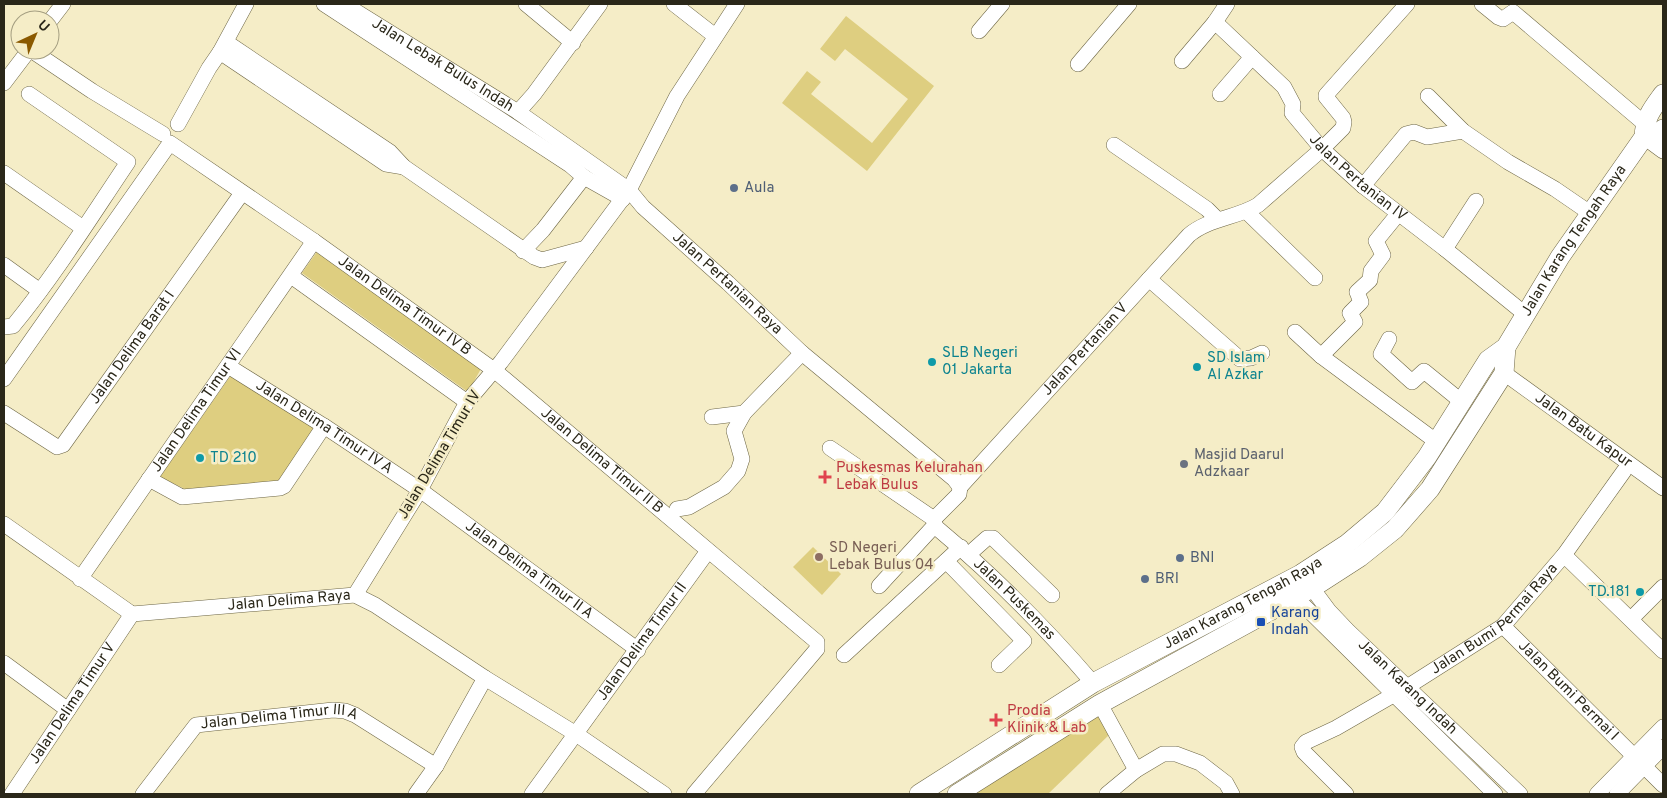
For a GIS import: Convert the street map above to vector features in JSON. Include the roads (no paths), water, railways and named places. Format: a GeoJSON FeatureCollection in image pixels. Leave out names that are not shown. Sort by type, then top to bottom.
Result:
{"type":"FeatureCollection","features":[{"type":"Feature","properties":{"kind":"main road","name":"Jalan Karang Tengah Raya"},"geometry":{"type":"LineString","coordinates":[[1303,587],[1347,544],[1385,512],[1412,478],[1437,442],[1488,360],[1506,347],[1560,257],[1644,131],[1649,114],[1663,94]]}},
{"type":"Feature","properties":{"kind":"main road"},"geometry":{"type":"LineString","coordinates":[[1644,131],[1659,132],[1663,129]]}},
{"type":"Feature","properties":{"kind":"main road","name":"Jalan Karang Tengah Raya"},"geometry":{"type":"LineString","coordinates":[[957,794],[1100,704],[1303,587],[1360,557],[1395,529],[1418,504],[1452,456],[1504,372],[1506,347]]}},
{"type":"Feature","properties":{"kind":"main road","name":"Jalan Karang Tengah Raya"},"geometry":{"type":"LineString","coordinates":[[919,794],[1093,683],[1282,584],[1303,587]]}},
{"type":"Feature","properties":{"kind":"street"},"geometry":{"type":"LineString","coordinates":[[178,124],[246,4]]}},
{"type":"Feature","properties":{"kind":"street"},"geometry":{"type":"LineString","coordinates":[[324,4],[570,165],[584,177],[626,195]]}},
{"type":"Feature","properties":{"kind":"street","name":"Jalan Lebak Bulus Indah"},"geometry":{"type":"LineString","coordinates":[[344,4],[518,112],[573,43],[600,4]]}},
{"type":"Feature","properties":{"kind":"street"},"geometry":{"type":"LineString","coordinates":[[526,4],[573,43]]}},
{"type":"Feature","properties":{"kind":"street"},"geometry":{"type":"LineString","coordinates":[[674,4],[715,36]]}},
{"type":"Feature","properties":{"kind":"street"},"geometry":{"type":"LineString","coordinates":[[626,195],[677,96],[737,4]]}},
{"type":"Feature","properties":{"kind":"street"},"geometry":{"type":"LineString","coordinates":[[979,31],[1002,4]]}},
{"type":"Feature","properties":{"kind":"street"},"geometry":{"type":"LineString","coordinates":[[1078,64],[1129,4]]}},
{"type":"Feature","properties":{"kind":"street"},"geometry":{"type":"LineString","coordinates":[[1182,61],[1215,22],[1227,4]]}},
{"type":"Feature","properties":{"kind":"street","name":"Jalan Pertanian V"},"geometry":{"type":"LineString","coordinates":[[960,488],[1192,232],[1217,219],[1247,212],[1258,205],[1322,149],[1342,128],[1343,118],[1326,95],[1407,4]]}},
{"type":"Feature","properties":{"kind":"street"},"geometry":{"type":"LineString","coordinates":[[1482,4],[1503,19],[1513,12],[1644,131],[1663,151]]}},
{"type":"Feature","properties":{"kind":"street","name":"Jalan Pertanian IV"},"geometry":{"type":"LineString","coordinates":[[1215,22],[1284,87],[1293,104],[1292,113],[1322,149],[1363,186],[1525,314]]}},
{"type":"Feature","properties":{"kind":"street"},"geometry":{"type":"LineString","coordinates":[[223,47],[390,152],[404,167],[523,251],[542,260],[586,248]]}},
{"type":"Feature","properties":{"kind":"street"},"geometry":{"type":"LineString","coordinates":[[1220,94],[1252,57]]}},
{"type":"Feature","properties":{"kind":"street"},"geometry":{"type":"LineString","coordinates":[[4,83],[22,60]]}},
{"type":"Feature","properties":{"kind":"street"},"geometry":{"type":"LineString","coordinates":[[45,60],[92,91],[164,134]]}},
{"type":"Feature","properties":{"kind":"street"},"geometry":{"type":"LineString","coordinates":[[4,327],[13,326],[40,291],[128,162],[29,94]]}},
{"type":"Feature","properties":{"kind":"street"},"geometry":{"type":"LineString","coordinates":[[1428,96],[1463,131],[1508,162],[1555,189],[1590,213]]}},
{"type":"Feature","properties":{"kind":"street"},"geometry":{"type":"LineString","coordinates":[[518,112],[626,195]]}},
{"type":"Feature","properties":{"kind":"street"},"geometry":{"type":"LineString","coordinates":[[1363,186],[1406,134],[1414,132],[1427,137],[1463,131]]}},
{"type":"Feature","properties":{"kind":"street"},"geometry":{"type":"LineString","coordinates":[[4,379],[170,143],[314,241]]}},
{"type":"Feature","properties":{"kind":"street"},"geometry":{"type":"LineString","coordinates":[[1114,145],[1206,209],[1217,219]]}},
{"type":"Feature","properties":{"kind":"street"},"geometry":{"type":"LineString","coordinates":[[4,173],[83,228]]}},
{"type":"Feature","properties":{"kind":"street"},"geometry":{"type":"LineString","coordinates":[[523,251],[543,230],[584,177]]}},
{"type":"Feature","properties":{"kind":"street","name":"Jalan Delima Barat I"},"geometry":{"type":"LineString","coordinates":[[4,413],[57,447],[63,445],[242,193]]}},
{"type":"Feature","properties":{"kind":"street","name":"Jalan Delima Timur IV"},"geometry":{"type":"LineString","coordinates":[[355,595],[420,490],[467,402],[494,370],[626,195]]}},
{"type":"Feature","properties":{"kind":"street","name":"Jalan Pertanian Raya"},"geometry":{"type":"LineString","coordinates":[[626,195],[728,283],[802,353],[954,479],[960,488]]}},
{"type":"Feature","properties":{"kind":"street"},"geometry":{"type":"LineString","coordinates":[[1445,249],[1476,201]]}},
{"type":"Feature","properties":{"kind":"street"},"geometry":{"type":"LineString","coordinates":[[1247,212],[1316,278]]}},
{"type":"Feature","properties":{"kind":"street"},"geometry":{"type":"LineString","coordinates":[[1321,356],[1355,322],[1350,313],[1361,302],[1357,292],[1370,280],[1370,271],[1383,255],[1376,241],[1398,214]]}},
{"type":"Feature","properties":{"kind":"street","name":"Jalan Delima Timur VI"},"geometry":{"type":"LineString","coordinates":[[80,579],[314,241]]}},
{"type":"Feature","properties":{"kind":"street","name":"Jalan Delima Timur IV B"},"geometry":{"type":"LineString","coordinates":[[314,241],[494,370]]}},
{"type":"Feature","properties":{"kind":"street"},"geometry":{"type":"LineString","coordinates":[[4,265],[40,291]]}},
{"type":"Feature","properties":{"kind":"street"},"geometry":{"type":"LineString","coordinates":[[291,276],[467,402]]}},
{"type":"Feature","properties":{"kind":"street"},"geometry":{"type":"LineString","coordinates":[[1149,279],[1240,359],[1250,358],[1262,353]]}},
{"type":"Feature","properties":{"kind":"street"},"geometry":{"type":"LineString","coordinates":[[1295,332],[1321,356],[1437,442]]}},
{"type":"Feature","properties":{"kind":"street"},"geometry":{"type":"LineString","coordinates":[[1389,339],[1381,354],[1412,382],[1424,371],[1462,402]]}},
{"type":"Feature","properties":{"kind":"street"},"geometry":{"type":"LineString","coordinates":[[677,508],[689,507],[724,487],[738,472],[742,460],[734,431],[744,413],[802,353]]}},
{"type":"Feature","properties":{"kind":"street","name":"Jalan Delima Timur IV A"},"geometry":{"type":"LineString","coordinates":[[228,366],[324,426],[420,490]]}},
{"type":"Feature","properties":{"kind":"street","name":"Jalan Delima Timur II B"},"geometry":{"type":"LineString","coordinates":[[494,370],[817,642],[817,649],[694,794]]}},
{"type":"Feature","properties":{"kind":"street","name":"Jalan Batu Kapur"},"geometry":{"type":"LineString","coordinates":[[1504,372],[1663,488]]}},
{"type":"Feature","properties":{"kind":"street"},"geometry":{"type":"LineString","coordinates":[[712,416],[744,413]]}},
{"type":"Feature","properties":{"kind":"street"},"geometry":{"type":"LineString","coordinates":[[149,479],[182,497],[280,488],[284,486],[324,426]]}},
{"type":"Feature","properties":{"kind":"street","name":"Jalan Puskemas"},"geometry":{"type":"LineString","coordinates":[[830,448],[936,524],[1011,594],[1093,683]]}},
{"type":"Feature","properties":{"kind":"street","name":"Jalan Bumi Permai Raya"},"geometry":{"type":"LineString","coordinates":[[1346,794],[1304,752],[1302,747],[1306,742],[1336,728],[1407,687],[1503,626],[1567,557],[1624,471]]}},
{"type":"Feature","properties":{"kind":"street"},"geometry":{"type":"LineString","coordinates":[[880,586],[936,524],[959,494],[960,488]]}},
{"type":"Feature","properties":{"kind":"street","name":"Jalan Delima Timur II A"},"geometry":{"type":"LineString","coordinates":[[420,490],[638,650]]}},
{"type":"Feature","properties":{"kind":"street"},"geometry":{"type":"LineString","coordinates":[[4,524],[132,614]]}},
{"type":"Feature","properties":{"kind":"street"},"geometry":{"type":"LineString","coordinates":[[844,655],[961,548],[987,538],[993,538],[1052,594]]}},
{"type":"Feature","properties":{"kind":"street","name":"Jalan Delima Timur II"},"geometry":{"type":"LineString","coordinates":[[532,794],[708,551]]}},
{"type":"Feature","properties":{"kind":"street"},"geometry":{"type":"LineString","coordinates":[[1567,557],[1663,651]]}},
{"type":"Feature","properties":{"kind":"street"},"geometry":{"type":"LineString","coordinates":[[946,561],[1024,641],[999,665]]}},
{"type":"Feature","properties":{"kind":"street","name":"Jalan Karang Indah"},"geometry":{"type":"LineString","coordinates":[[1303,587],[1520,794]]}},
{"type":"Feature","properties":{"kind":"street","name":"Jalan Karang Indah"},"geometry":{"type":"LineString","coordinates":[[1303,587],[1393,694],[1495,794]]}},
{"type":"Feature","properties":{"kind":"street"},"geometry":{"type":"LineString","coordinates":[[1631,619],[1663,587]]}},
{"type":"Feature","properties":{"kind":"street","name":"Jalan Delima Raya"},"geometry":{"type":"LineString","coordinates":[[132,614],[355,595],[374,605],[485,678],[576,734],[664,794]]}},
{"type":"Feature","properties":{"kind":"street","name":"Jalan Delima Timur V"},"geometry":{"type":"LineString","coordinates":[[10,792],[132,614]]}},
{"type":"Feature","properties":{"kind":"street","name":"Jalan Bumi Permai I"},"geometry":{"type":"LineString","coordinates":[[1503,626],[1663,785]]}},
{"type":"Feature","properties":{"kind":"street"},"geometry":{"type":"LineString","coordinates":[[4,663],[68,710]]}},
{"type":"Feature","properties":{"kind":"street"},"geometry":{"type":"LineString","coordinates":[[416,794],[436,766],[485,678]]}},
{"type":"Feature","properties":{"kind":"street"},"geometry":{"type":"LineString","coordinates":[[1100,704],[1136,770]]}},
{"type":"Feature","properties":{"kind":"street","name":"Jalan Delima Timur III A"},"geometry":{"type":"LineString","coordinates":[[143,794],[196,725],[279,714],[345,710],[356,715],[436,766]]}},
{"type":"Feature","properties":{"kind":"street"},"geometry":{"type":"LineString","coordinates":[[1617,794],[1663,727]]}},
{"type":"Feature","properties":{"kind":"street"},"geometry":{"type":"LineString","coordinates":[[1597,794],[1639,761],[1663,747]]}},
{"type":"Feature","properties":{"kind":"street"},"geometry":{"type":"LineString","coordinates":[[1107,794],[1136,770],[1163,754],[1176,754],[1200,763],[1226,783],[1232,794]]}},
{"type":"Feature","properties":{"kind":"place","name":"Aula"},"geometry":{"type":"Point","coordinates":[734,188]}},
{"type":"Feature","properties":{"kind":"place","name":"SLB Negeri 01 Jakarta"},"geometry":{"type":"Point","coordinates":[932,362]}},
{"type":"Feature","properties":{"kind":"place","name":"SD Islam Al Azkar"},"geometry":{"type":"Point","coordinates":[1197,367]}},
{"type":"Feature","properties":{"kind":"place","name":"TD 210"},"geometry":{"type":"Point","coordinates":[200,458]}},
{"type":"Feature","properties":{"kind":"place","name":"Masjid Daarul Adzkaar"},"geometry":{"type":"Point","coordinates":[1184,464]}},
{"type":"Feature","properties":{"kind":"place","name":"Puskesmas Kelurahan Lebak Bulus"},"geometry":{"type":"Point","coordinates":[825,477]}},
{"type":"Feature","properties":{"kind":"place","name":"SD Negeri Lebak Bulus 04"},"geometry":{"type":"Point","coordinates":[819,557]}},
{"type":"Feature","properties":{"kind":"place","name":"BNI"},"geometry":{"type":"Point","coordinates":[1180,558]}},
{"type":"Feature","properties":{"kind":"place","name":"BRI"},"geometry":{"type":"Point","coordinates":[1145,579]}},
{"type":"Feature","properties":{"kind":"place","name":"TD.181"},"geometry":{"type":"Point","coordinates":[1640,592]}},
{"type":"Feature","properties":{"kind":"place","name":"Karang Indah"},"geometry":{"type":"Point","coordinates":[1261,622]}},
{"type":"Feature","properties":{"kind":"place","name":"Prodia Klinik & Lab"},"geometry":{"type":"Point","coordinates":[996,720]}}]}
